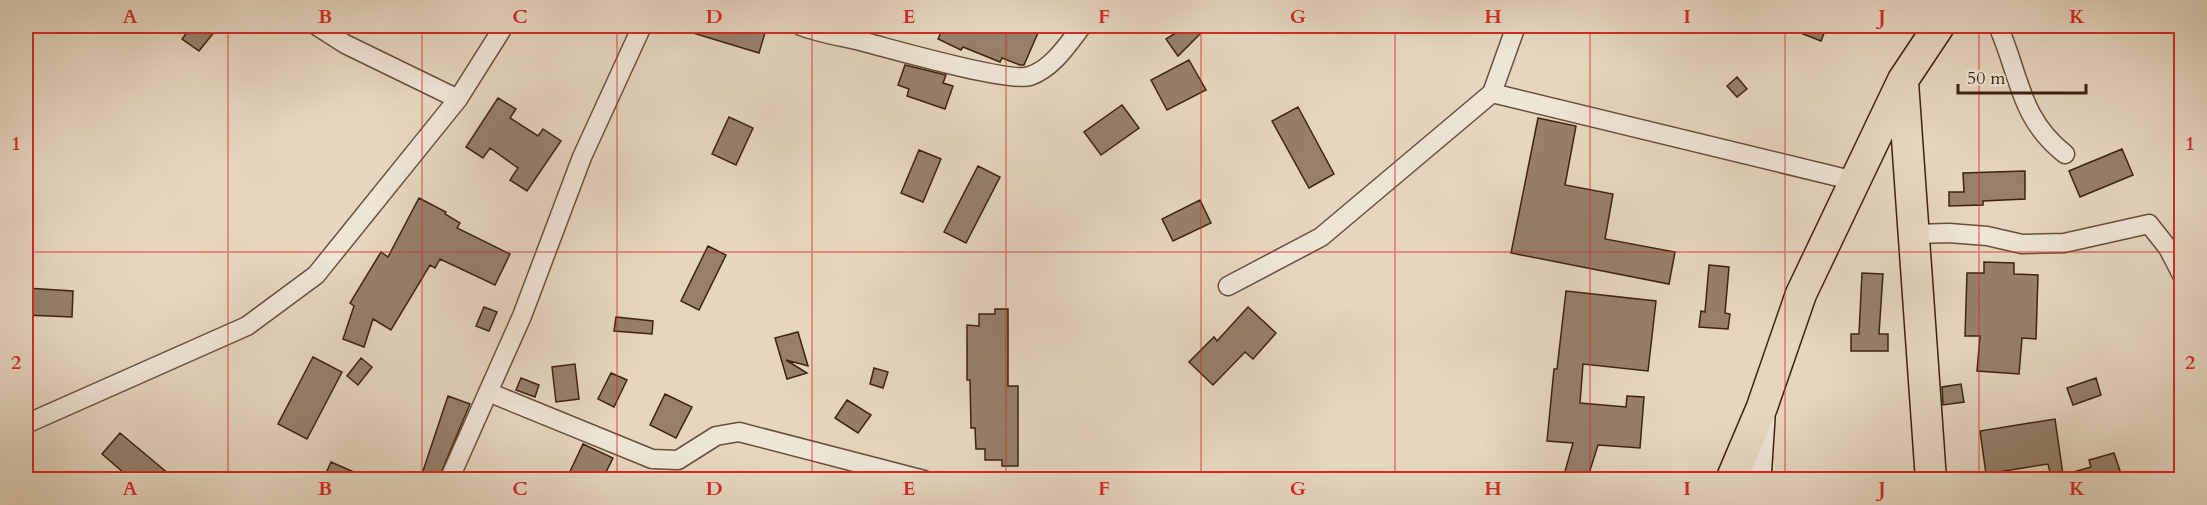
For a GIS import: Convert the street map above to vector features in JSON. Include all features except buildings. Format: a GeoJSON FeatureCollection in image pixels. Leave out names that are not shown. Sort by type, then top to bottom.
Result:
{"type":"FeatureCollection","features":[{"type":"Feature","properties":{"kind":"main road"},"geometry":{"type":"LineString","coordinates":[[1731,480],[1762,407],[1801,294],[1903,80],[1939,26]]}},
{"type":"Feature","properties":{"kind":"main road"},"geometry":{"type":"LineString","coordinates":[[1903,80],[1931,480]]}},
{"type":"Feature","properties":{"kind":"main road"},"geometry":{"type":"LineString","coordinates":[[1757,480],[1762,407]]}},
{"type":"Feature","properties":{"kind":"street"},"geometry":{"type":"LineString","coordinates":[[317,26],[345,44],[458,99]]}},
{"type":"Feature","properties":{"kind":"street"},"geometry":{"type":"LineString","coordinates":[[26,424],[248,326],[316,275],[458,99],[504,26]]}},
{"type":"Feature","properties":{"kind":"street"},"geometry":{"type":"LineString","coordinates":[[449,480],[522,316],[582,157],[642,26]]}},
{"type":"Feature","properties":{"kind":"street"},"geometry":{"type":"LineString","coordinates":[[801,26],[944,62],[1012,77],[1027,77],[1041,71],[1052,62],[1082,26]]}},
{"type":"Feature","properties":{"kind":"street"},"geometry":{"type":"LineString","coordinates":[[1228,286],[1321,237],[1492,93],[1516,26]]}},
{"type":"Feature","properties":{"kind":"street"},"geometry":{"type":"LineString","coordinates":[[1998,26],[2031,117],[2050,143],[2065,154]]}},
{"type":"Feature","properties":{"kind":"street"},"geometry":{"type":"LineString","coordinates":[[1492,93],[1855,181]]}},
{"type":"Feature","properties":{"kind":"street"},"geometry":{"type":"LineString","coordinates":[[1914,234],[1949,233],[1987,236],[2022,244],[2064,243],[2149,224],[2168,248],[2181,275]]}},
{"type":"Feature","properties":{"kind":"street"},"geometry":{"type":"LineString","coordinates":[[488,392],[652,459],[678,460],[716,436],[739,432],[924,480]]}}]}
